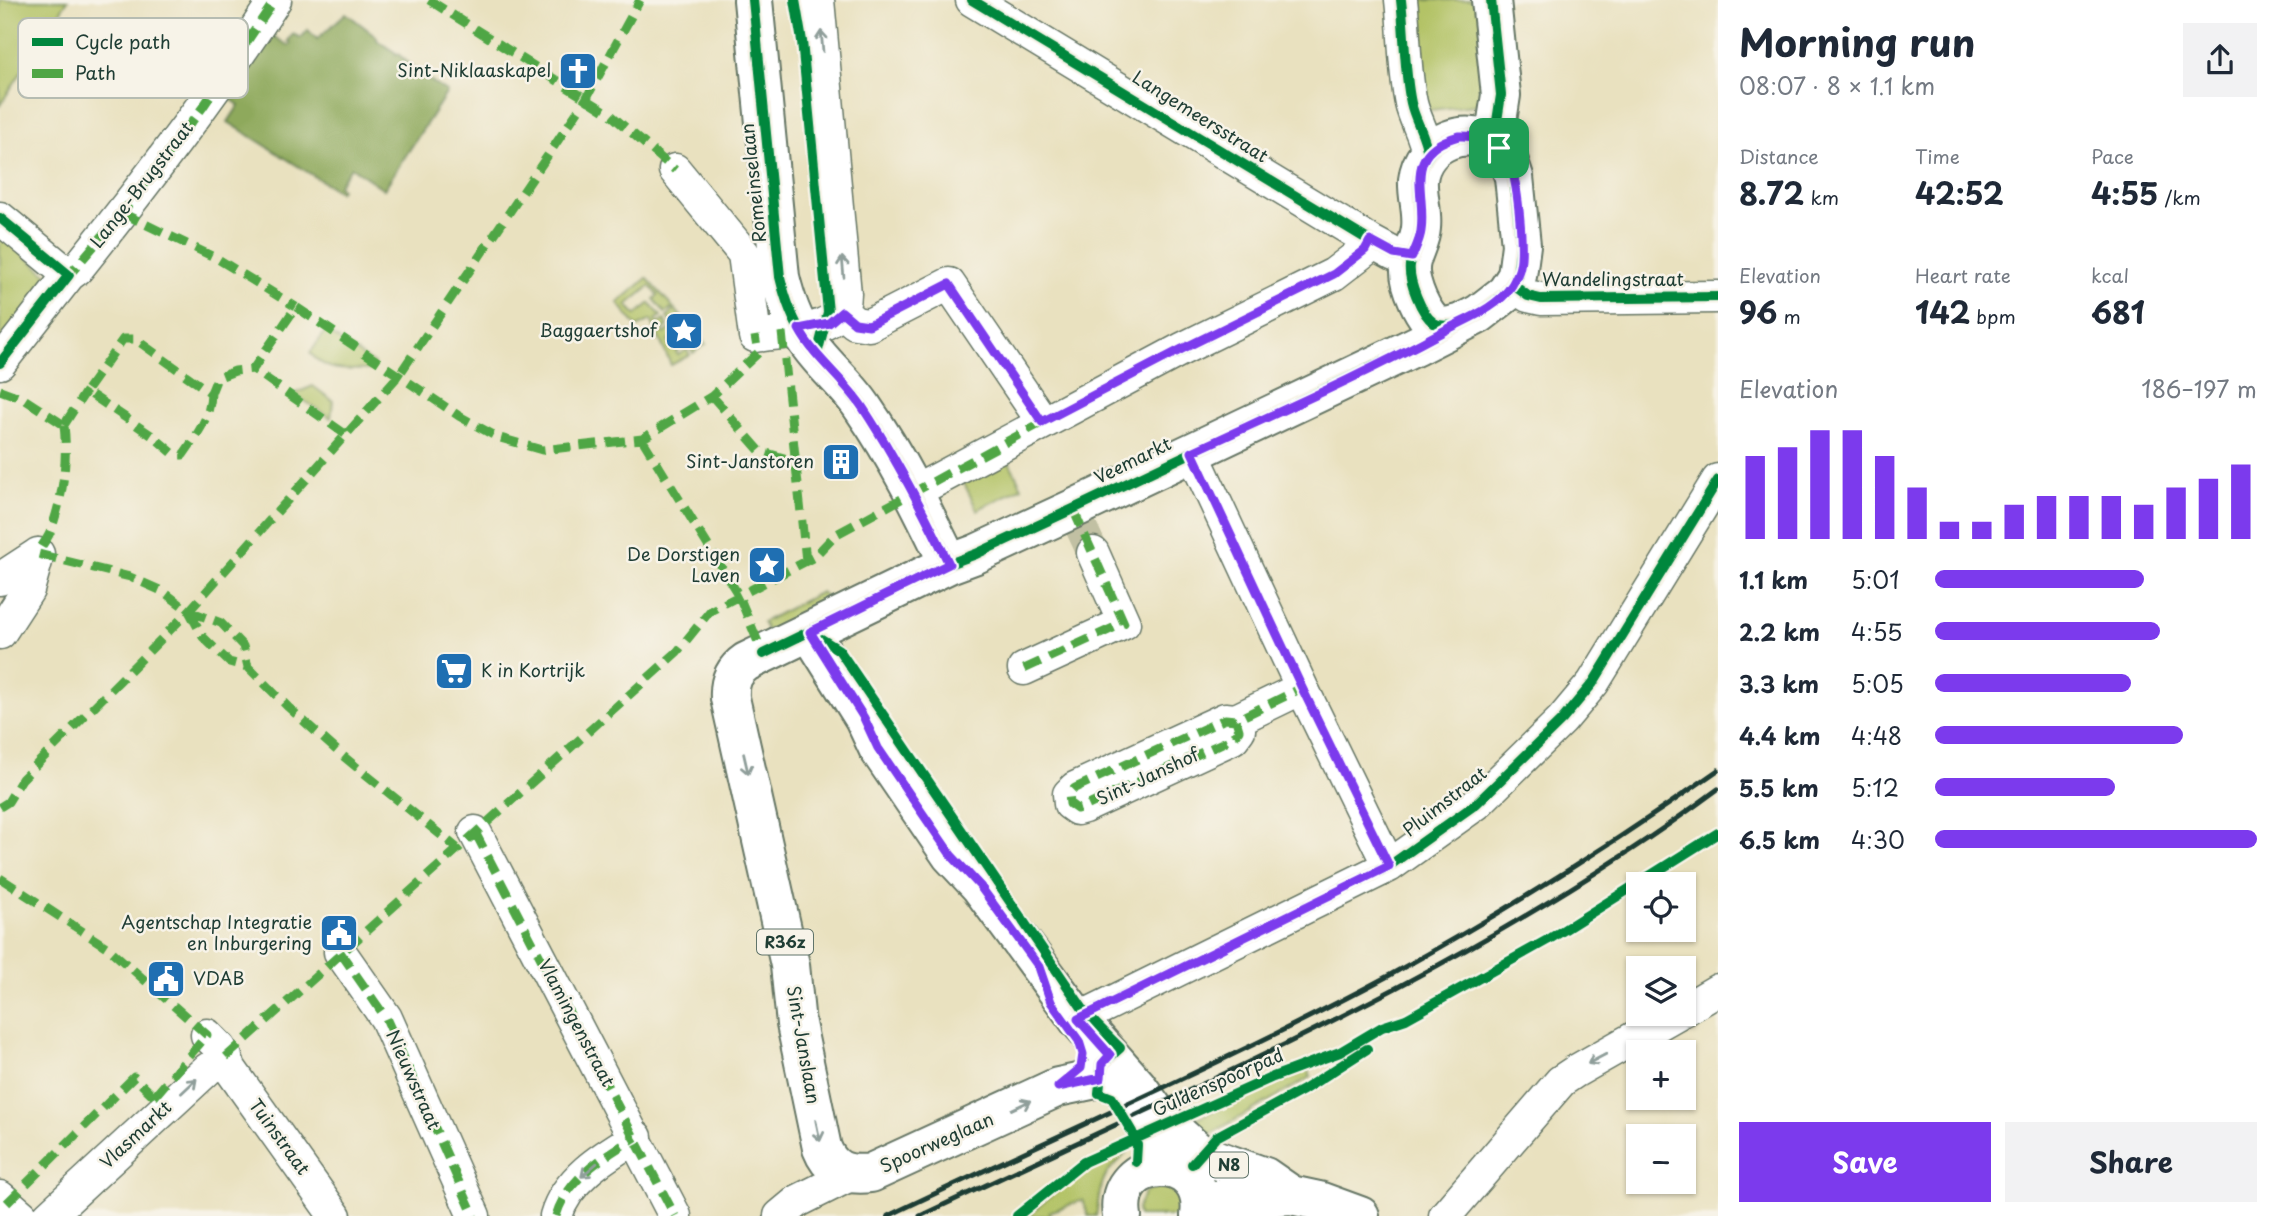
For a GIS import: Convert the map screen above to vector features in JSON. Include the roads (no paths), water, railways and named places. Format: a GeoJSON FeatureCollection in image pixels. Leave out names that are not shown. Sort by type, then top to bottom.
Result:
{"type":"FeatureCollection","features":[{"type":"Feature","properties":{"kind":"main road","name":"Romeinselaan"},"geometry":{"type":"LineString","coordinates":[[753,0],[780,277],[789,307],[808,342],[862,406],[914,492]]}},
{"type":"Feature","properties":{"kind":"main road"},"geometry":{"type":"LineString","coordinates":[[1491,0],[1501,84],[1495,128],[1499,148]]}},
{"type":"Feature","properties":{"kind":"main road"},"geometry":{"type":"LineString","coordinates":[[1458,324],[1438,325],[1427,316],[1411,285],[1409,269],[1421,231],[1418,180],[1423,162],[1442,143],[1459,136],[1478,137],[1499,148],[1508,159],[1514,177],[1521,256],[1515,280]]}},
{"type":"Feature","properties":{"kind":"main road","name":"Veemarkt"},"geometry":{"type":"LineString","coordinates":[[730,698],[731,681],[740,666],[949,564],[976,554],[1082,530],[1192,452],[1458,324],[1498,301],[1515,280]]}},
{"type":"Feature","properties":{"kind":"main road"},"geometry":{"type":"LineString","coordinates":[[914,492],[949,564]]}},
{"type":"Feature","properties":{"kind":"main road"},"geometry":{"type":"LineString","coordinates":[[810,632],[864,718],[878,748],[951,855],[980,886],[1078,1019],[1160,1118],[1166,1131],[1161,1168]]}},
{"type":"Feature","properties":{"kind":"main road","name":"Sint-Janslaan"},"geometry":{"type":"LineString","coordinates":[[730,698],[790,965],[796,1024],[822,1148],[831,1164],[850,1175]]}},
{"type":"Feature","properties":{"kind":"main road"},"geometry":{"type":"LineString","coordinates":[[1036,961],[1051,1002],[1079,1041],[1083,1054],[1081,1068],[1058,1087]]}},
{"type":"Feature","properties":{"kind":"main road"},"geometry":{"type":"LineString","coordinates":[[1058,1087],[1101,1078],[1118,1084],[1148,1126],[1161,1168]]}},
{"type":"Feature","properties":{"kind":"main road","name":"Spoorweglaan"},"geometry":{"type":"LineString","coordinates":[[850,1175],[871,1173],[1058,1087]]}},
{"type":"Feature","properties":{"kind":"main road","name":"N8"},"geometry":{"type":"LineString","coordinates":[[1160,1118],[1200,1154],[1265,1177],[1291,1195]]}},
{"type":"Feature","properties":{"kind":"main road"},"geometry":{"type":"LineString","coordinates":[[1122,1216],[1121,1200],[1129,1183],[1144,1171],[1161,1168],[1186,1176],[1198,1192],[1200,1209]]}},
{"type":"Feature","properties":{"kind":"main road","name":"N8"},"geometry":{"type":"LineString","coordinates":[[1200,1209],[1291,1195],[1319,1201],[1360,1216]]}},
{"type":"Feature","properties":{"kind":"street","name":"Lange-Brugstraat"},"geometry":{"type":"LineString","coordinates":[[248,40],[275,0]]}},
{"type":"Feature","properties":{"kind":"street"},"geometry":{"type":"LineString","coordinates":[[675,170],[744,254],[755,336],[808,342],[842,312],[845,294],[818,0]]}},
{"type":"Feature","properties":{"kind":"street","name":"Langemeersstraat"},"geometry":{"type":"LineString","coordinates":[[972,0],[1370,241],[1394,254],[1412,257]]}},
{"type":"Feature","properties":{"kind":"street"},"geometry":{"type":"LineString","coordinates":[[1401,0],[1410,95],[1425,137],[1428,155]]}},
{"type":"Feature","properties":{"kind":"street","name":"Lange-Brugstraat"},"geometry":{"type":"LineString","coordinates":[[0,363],[122,213],[209,98]]}},
{"type":"Feature","properties":{"kind":"street"},"geometry":{"type":"LineString","coordinates":[[0,218],[69,275]]}},
{"type":"Feature","properties":{"kind":"street"},"geometry":{"type":"LineString","coordinates":[[914,492],[1182,349],[1334,274],[1365,250],[1370,241]]}},
{"type":"Feature","properties":{"kind":"street","name":"Wandelingstraat"},"geometry":{"type":"LineString","coordinates":[[1515,280],[1528,296],[1541,299],[1718,297]]}},
{"type":"Feature","properties":{"kind":"street"},"geometry":{"type":"LineString","coordinates":[[842,312],[855,323],[869,325],[949,284],[1042,422]]}},
{"type":"Feature","properties":{"kind":"street"},"geometry":{"type":"LineString","coordinates":[[1192,452],[1389,866]]}},
{"type":"Feature","properties":{"kind":"street","name":"Pluimstraat"},"geometry":{"type":"LineString","coordinates":[[1078,1019],[1389,866],[1476,804],[1562,720],[1593,683],[1718,480]]}},
{"type":"Feature","properties":{"kind":"street"},"geometry":{"type":"LineString","coordinates":[[1024,669],[1124,623],[1082,530]]}},
{"type":"Feature","properties":{"kind":"street"},"geometry":{"type":"LineString","coordinates":[[0,579],[38,554],[28,590],[0,634]]}},
{"type":"Feature","properties":{"kind":"street","name":"Sint-Janshof"},"geometry":{"type":"LineString","coordinates":[[1236,720],[1239,730],[1233,738],[1084,807],[1077,809],[1070,804],[1069,794],[1075,788],[1225,719],[1236,720],[1302,688]]}},
{"type":"Feature","properties":{"kind":"street","name":"Vlamingenstraat"},"geometry":{"type":"LineString","coordinates":[[475,832],[675,1216]]}},
{"type":"Feature","properties":{"kind":"street","name":"Nieuwstraat"},"geometry":{"type":"LineString","coordinates":[[340,952],[386,1018],[474,1216]]}},
{"type":"Feature","properties":{"kind":"street"},"geometry":{"type":"LineString","coordinates":[[1696,1003],[1718,990]]}},
{"type":"Feature","properties":{"kind":"street"},"geometry":{"type":"LineString","coordinates":[[1446,1216],[1561,1082],[1576,1070],[1655,1026]]}},
{"type":"Feature","properties":{"kind":"street","name":"Vlasmarkt"},"geometry":{"type":"LineString","coordinates":[[49,1216],[208,1069],[216,1046]]}},
{"type":"Feature","properties":{"kind":"street","name":"Tuinstraat"},"geometry":{"type":"LineString","coordinates":[[216,1046],[335,1216]]}},
{"type":"Feature","properties":{"kind":"street"},"geometry":{"type":"LineString","coordinates":[[556,1216],[559,1206],[583,1173],[636,1137]]}},
{"type":"Feature","properties":{"kind":"street","name":"Spoorweglaan"},"geometry":{"type":"LineString","coordinates":[[780,1216],[798,1201],[850,1175]]}},
{"type":"Feature","properties":{"kind":"street"},"geometry":{"type":"LineString","coordinates":[[0,1197],[22,1216]]}},
{"type":"Feature","properties":{"kind":"tunnel"},"geometry":{"type":"LineString","coordinates":[[1081,527],[1093,553]]}},
{"type":"Feature","properties":{"kind":"railway"},"geometry":{"type":"LineString","coordinates":[[888,1216],[1203,1069],[1390,975],[1557,877],[1718,770]]}},
{"type":"Feature","properties":{"kind":"railway"},"geometry":{"type":"LineString","coordinates":[[920,1216],[1228,1072],[1430,970],[1529,914],[1625,854],[1718,789]]}},
{"type":"Feature","properties":{"kind":"place","name":"Sint-Niklaaskapel"},"geometry":{"type":"Point","coordinates":[578,71]}},
{"type":"Feature","properties":{"kind":"place","name":"Baggaertshof"},"geometry":{"type":"Point","coordinates":[684,331]}},
{"type":"Feature","properties":{"kind":"place","name":"Sint-Janstoren"},"geometry":{"type":"Point","coordinates":[841,462]}},
{"type":"Feature","properties":{"kind":"place","name":"De Dorstigen Laven"},"geometry":{"type":"Point","coordinates":[767,565]}},
{"type":"Feature","properties":{"kind":"place","name":"K in Kortrijk"},"geometry":{"type":"Point","coordinates":[454,671]}},
{"type":"Feature","properties":{"kind":"place","name":"Agentschap Integratie en Inburgering"},"geometry":{"type":"Point","coordinates":[339,933]}},
{"type":"Feature","properties":{"kind":"place","name":"VDAB"},"geometry":{"type":"Point","coordinates":[166,979]}}]}
